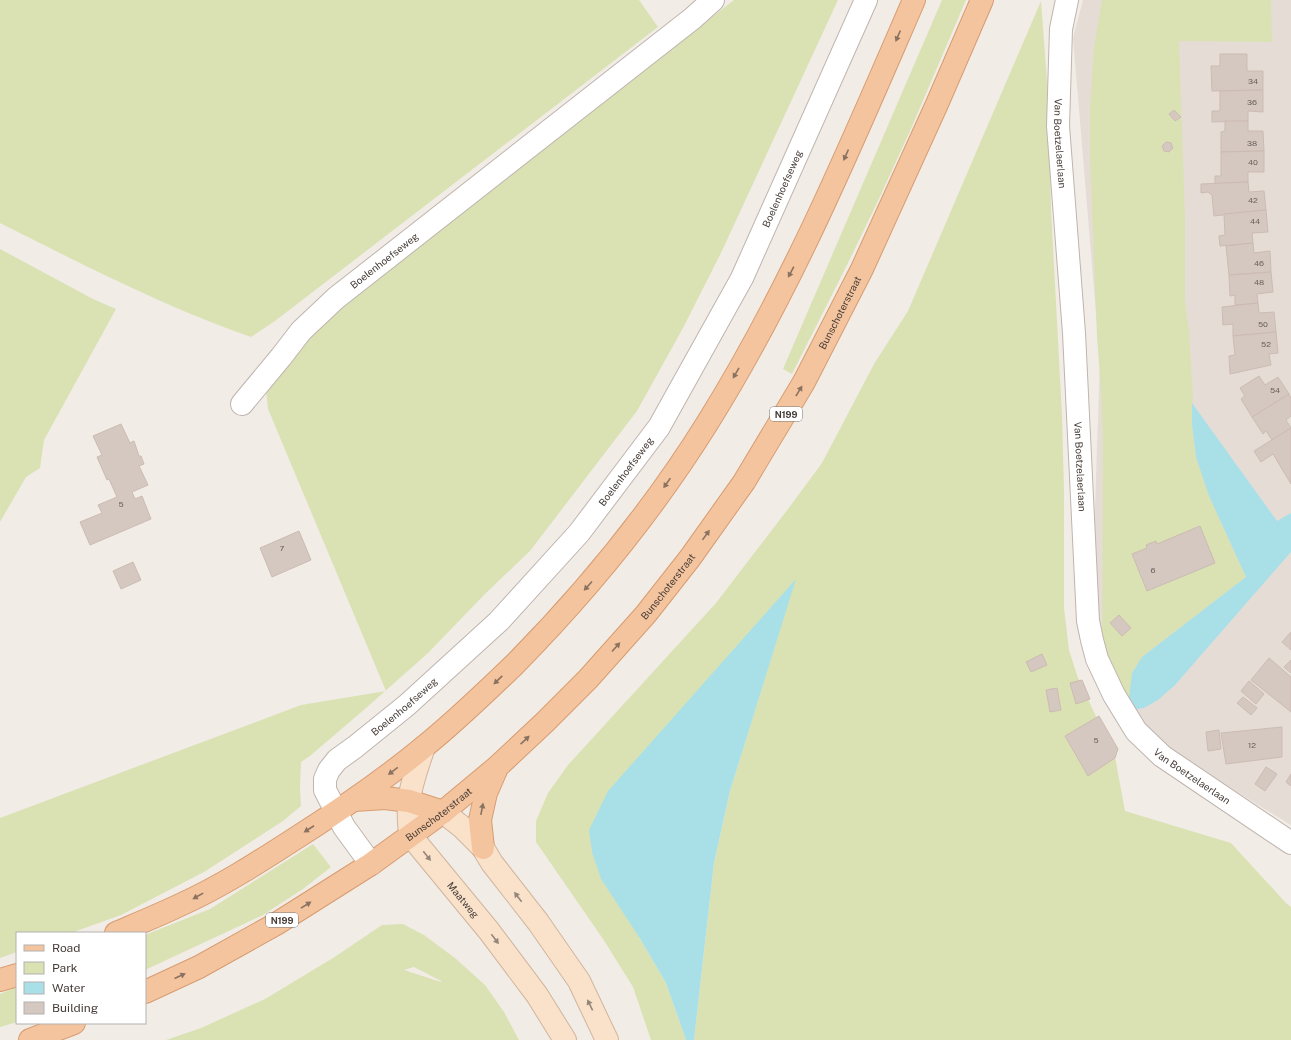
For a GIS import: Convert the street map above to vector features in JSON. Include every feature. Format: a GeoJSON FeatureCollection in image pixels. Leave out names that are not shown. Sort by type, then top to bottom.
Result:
{"type":"FeatureCollection","features":[{"type":"Feature","properties":{"kind":"main road"},"geometry":{"type":"LineString","coordinates":[[118,932],[182,905],[255,864],[345,806],[424,747],[462,714],[545,634],[599,574],[642,520],[675,472],[705,427],[756,339],[806,243],[914,0]]}},
{"type":"Feature","properties":{"kind":"main road","name":"Bunschoterstraat"},"geometry":{"type":"LineString","coordinates":[[146,992],[199,967],[276,924],[371,864],[443,812],[497,767],[544,722],[588,678],[646,614],[690,558],[744,482],[804,382],[862,269],[938,104],[982,0]]}},
{"type":"Feature","properties":{"kind":"main road"},"geometry":{"type":"LineString","coordinates":[[410,835],[408,816],[409,801],[424,747]]}},
{"type":"Feature","properties":{"kind":"main road"},"geometry":{"type":"LineString","coordinates":[[483,848],[480,820],[486,793],[497,767]]}},
{"type":"Feature","properties":{"kind":"main road"},"geometry":{"type":"LineString","coordinates":[[345,806],[384,798],[409,801],[443,812],[462,827],[483,848],[492,863],[538,922],[579,981],[607,1040]]}},
{"type":"Feature","properties":{"kind":"main road","name":"Maatweg"},"geometry":{"type":"LineString","coordinates":[[410,835],[493,936],[537,995],[565,1040]]}},
{"type":"Feature","properties":{"kind":"main road"},"geometry":{"type":"LineString","coordinates":[[0,980],[16,975]]}},
{"type":"Feature","properties":{"kind":"main road"},"geometry":{"type":"LineString","coordinates":[[30,1040],[71,1024]]}},
{"type":"Feature","properties":{"kind":"street","name":"Boelenhoefseweg"},"geometry":{"type":"LineString","coordinates":[[242,404],[301,331],[336,298],[693,18],[713,0]]}},
{"type":"Feature","properties":{"kind":"street","name":"Boelenhoefseweg"},"geometry":{"type":"LineString","coordinates":[[371,864],[344,827],[345,806],[325,790],[325,778],[329,770],[337,760],[407,705],[499,621],[579,533],[659,427],[742,278],[866,0]]}},
{"type":"Feature","properties":{"kind":"street","name":"Van Boetzelaerlaan"},"geometry":{"type":"LineString","coordinates":[[1067,0],[1061,30],[1058,126],[1074,333],[1088,621],[1092,640],[1097,658],[1114,695],[1136,731],[1162,756],[1291,844]]}},
{"type":"Feature","properties":{"kind":"shaded area"},"geometry":{"type":"Polygon","coordinates":[[[1083,0],[1291,0],[1291,825],[1137,731],[1091,626],[1100,361],[1073,38],[1083,0]]]}},
{"type":"Feature","properties":{"kind":"green space"},"geometry":{"type":"Polygon","coordinates":[[[0,0],[639,0],[658,27],[275,321],[251,337],[155,299],[0,223],[0,0]]]}},
{"type":"Feature","properties":{"kind":"green space"},"geometry":{"type":"Polygon","coordinates":[[[734,0],[838,0],[721,253],[683,328],[637,411],[530,551],[486,593],[427,654],[386,690],[268,409],[266,390],[277,365],[334,309],[734,0]]]}},
{"type":"Feature","properties":{"kind":"green space"},"geometry":{"type":"Polygon","coordinates":[[[942,0],[966,0],[910,131],[877,203],[792,374],[783,369],[942,0]]]}},
{"type":"Feature","properties":{"kind":"green space"},"geometry":{"type":"Polygon","coordinates":[[[1102,0],[1271,0],[1272,42],[1179,41],[1185,217],[1185,302],[1189,331],[1193,397],[1192,424],[1196,457],[1209,496],[1246,577],[1142,657],[1128,706],[1115,683],[1102,634],[1103,440],[1090,159],[1090,107],[1094,46],[1102,0]]]}},
{"type":"Feature","properties":{"kind":"green space"},"geometry":{"type":"Polygon","coordinates":[[[1041,1],[1048,95],[1051,209],[1062,415],[1064,489],[1064,608],[1069,650],[1078,678],[1108,742],[1113,746],[1125,811],[1231,843],[1291,907],[1291,1040],[694,1040],[714,863],[730,791],[795,580],[639,937],[666,983],[686,1040],[651,1040],[633,987],[603,939],[536,842],[536,821],[548,793],[568,765],[716,603],[822,463],[874,364],[908,311],[1041,1]]]}},
{"type":"Feature","properties":{"kind":"green space"},"geometry":{"type":"Polygon","coordinates":[[[0,249],[93,299],[116,309],[44,440],[40,468],[26,477],[0,522],[0,249]]]}},
{"type":"Feature","properties":{"kind":"green space"},"geometry":{"type":"Polygon","coordinates":[[[385,691],[310,756],[301,762],[301,806],[283,821],[204,872],[121,915],[74,932],[16,932],[16,952],[0,958],[0,818],[301,705],[385,691]]]}},
{"type":"Feature","properties":{"kind":"green space"},"geometry":{"type":"Polygon","coordinates":[[[313,844],[331,867],[303,889],[263,915],[146,970],[146,935],[210,909],[313,844]]]}},
{"type":"Feature","properties":{"kind":"green space"},"geometry":{"type":"Polygon","coordinates":[[[403,924],[424,935],[455,958],[485,985],[504,1012],[519,1040],[166,1040],[201,1028],[265,999],[333,958],[382,925],[403,924]],[[414,967],[404,970],[441,982],[414,967]]]}},
{"type":"Feature","properties":{"kind":"green space"},"geometry":{"type":"Polygon","coordinates":[[[16,987],[16,1022],[0,1027],[0,994],[16,987]]]}},
{"type":"Feature","properties":{"kind":"water"},"geometry":{"type":"Polygon","coordinates":[[[1192,403],[1277,521],[1291,513],[1291,552],[1175,685],[1158,700],[1144,708],[1131,710],[1128,706],[1132,673],[1142,657],[1246,577],[1209,496],[1196,457],[1192,424],[1192,403]]]}},
{"type":"Feature","properties":{"kind":"water"},"geometry":{"type":"Polygon","coordinates":[[[796,579],[730,791],[714,863],[694,1040],[686,1040],[666,983],[639,937],[601,879],[592,852],[589,830],[608,791],[796,579]]]}},
{"type":"Feature","properties":{"kind":"building"},"geometry":{"type":"Polygon","coordinates":[[[1220,54],[1247,54],[1247,71],[1263,71],[1263,90],[1212,91],[1211,66],[1220,66],[1220,54]]]}},
{"type":"Feature","properties":{"kind":"building"},"geometry":{"type":"Polygon","coordinates":[[[1263,90],[1263,112],[1248,111],[1248,121],[1212,122],[1212,111],[1220,111],[1220,91],[1263,90]]]}},
{"type":"Feature","properties":{"kind":"building"},"geometry":{"type":"Polygon","coordinates":[[[1174,110],[1181,117],[1175,121],[1169,114],[1174,110]]]}},
{"type":"Feature","properties":{"kind":"building"},"geometry":{"type":"Polygon","coordinates":[[[1225,121],[1248,121],[1248,131],[1263,131],[1264,151],[1221,152],[1221,132],[1225,131],[1225,121]]]}},
{"type":"Feature","properties":{"kind":"building"},"geometry":{"type":"Polygon","coordinates":[[[1166,142],[1171,143],[1173,148],[1169,152],[1164,151],[1162,146],[1166,142]]]}},
{"type":"Feature","properties":{"kind":"building"},"geometry":{"type":"Polygon","coordinates":[[[1264,151],[1264,172],[1248,172],[1248,182],[1215,184],[1215,176],[1221,176],[1221,152],[1264,151]]]}},
{"type":"Feature","properties":{"kind":"building"},"geometry":{"type":"Polygon","coordinates":[[[1248,182],[1249,192],[1264,191],[1266,210],[1214,216],[1212,195],[1208,192],[1201,193],[1201,184],[1248,182]]]}},
{"type":"Feature","properties":{"kind":"building"},"geometry":{"type":"Polygon","coordinates":[[[1266,210],[1268,232],[1252,233],[1253,243],[1220,246],[1219,236],[1225,235],[1224,214],[1266,210]]]}},
{"type":"Feature","properties":{"kind":"building"},"geometry":{"type":"Polygon","coordinates":[[[1253,243],[1254,253],[1270,251],[1271,272],[1229,275],[1226,246],[1253,243]]]}},
{"type":"Feature","properties":{"kind":"building"},"geometry":{"type":"Polygon","coordinates":[[[1271,272],[1273,292],[1257,294],[1258,303],[1235,305],[1235,295],[1230,296],[1229,275],[1271,272]]]}},
{"type":"Feature","properties":{"kind":"building"},"geometry":{"type":"Polygon","coordinates":[[[1258,303],[1259,313],[1274,312],[1276,332],[1233,336],[1233,324],[1223,325],[1222,307],[1258,303]]]}},
{"type":"Feature","properties":{"kind":"building"},"geometry":{"type":"Polygon","coordinates":[[[1276,332],[1278,353],[1269,354],[1271,365],[1230,374],[1229,356],[1235,355],[1233,336],[1276,332]]]}},
{"type":"Feature","properties":{"kind":"building"},"geometry":{"type":"Polygon","coordinates":[[[1259,376],[1265,385],[1278,377],[1289,394],[1252,417],[1241,399],[1245,396],[1240,388],[1259,376]]]}},
{"type":"Feature","properties":{"kind":"building"},"geometry":{"type":"Polygon","coordinates":[[[1289,394],[1291,398],[1291,416],[1286,420],[1291,428],[1272,440],[1266,431],[1263,434],[1252,417],[1289,394]]]}},
{"type":"Feature","properties":{"kind":"building"},"geometry":{"type":"Polygon","coordinates":[[[121,424],[130,443],[134,441],[139,456],[141,456],[144,464],[139,466],[148,485],[132,492],[135,499],[142,496],[151,519],[90,545],[80,522],[102,513],[98,505],[117,497],[109,479],[107,480],[97,457],[102,455],[93,436],[121,424]]]}},
{"type":"Feature","properties":{"kind":"building"},"geometry":{"type":"Polygon","coordinates":[[[1291,428],[1291,484],[1273,454],[1261,462],[1254,451],[1291,428]]]}},
{"type":"Feature","properties":{"kind":"building"},"geometry":{"type":"Polygon","coordinates":[[[1200,526],[1215,563],[1147,591],[1132,554],[1147,548],[1146,545],[1156,541],[1157,544],[1200,526]]]}},
{"type":"Feature","properties":{"kind":"building"},"geometry":{"type":"Polygon","coordinates":[[[299,531],[311,560],[272,577],[260,548],[299,531]]]}},
{"type":"Feature","properties":{"kind":"building"},"geometry":{"type":"Polygon","coordinates":[[[133,562],[141,580],[121,589],[113,571],[133,562]]]}},
{"type":"Feature","properties":{"kind":"building"},"geometry":{"type":"Polygon","coordinates":[[[1119,615],[1131,628],[1122,636],[1110,623],[1119,615]]]}},
{"type":"Feature","properties":{"kind":"building"},"geometry":{"type":"Polygon","coordinates":[[[1291,632],[1291,650],[1282,642],[1291,632]]]}},
{"type":"Feature","properties":{"kind":"building"},"geometry":{"type":"Polygon","coordinates":[[[1042,654],[1047,665],[1031,672],[1026,662],[1042,654]]]}},
{"type":"Feature","properties":{"kind":"building"},"geometry":{"type":"Polygon","coordinates":[[[1269,658],[1291,677],[1291,712],[1251,680],[1269,658]]]}},
{"type":"Feature","properties":{"kind":"building"},"geometry":{"type":"Polygon","coordinates":[[[1291,660],[1291,673],[1284,667],[1291,660]]]}},
{"type":"Feature","properties":{"kind":"building"},"geometry":{"type":"Polygon","coordinates":[[[1082,680],[1090,699],[1076,704],[1070,683],[1082,680]]]}},
{"type":"Feature","properties":{"kind":"building"},"geometry":{"type":"Polygon","coordinates":[[[1249,681],[1264,694],[1256,704],[1241,691],[1249,681]]]}},
{"type":"Feature","properties":{"kind":"building"},"geometry":{"type":"Polygon","coordinates":[[[1057,688],[1061,710],[1050,712],[1046,690],[1057,688]]]}},
{"type":"Feature","properties":{"kind":"building"},"geometry":{"type":"Polygon","coordinates":[[[1243,697],[1257,708],[1251,715],[1237,703],[1243,697]]]}},
{"type":"Feature","properties":{"kind":"building"},"geometry":{"type":"Polygon","coordinates":[[[1099,716],[1118,749],[1115,758],[1088,776],[1065,736],[1099,716]]]}},
{"type":"Feature","properties":{"kind":"building"},"geometry":{"type":"Polygon","coordinates":[[[1282,727],[1282,757],[1226,764],[1221,733],[1282,727]]]}},
{"type":"Feature","properties":{"kind":"building"},"geometry":{"type":"Polygon","coordinates":[[[1219,730],[1221,749],[1208,751],[1206,732],[1219,730]]]}},
{"type":"Feature","properties":{"kind":"building"},"geometry":{"type":"Polygon","coordinates":[[[1266,767],[1277,774],[1265,791],[1255,784],[1266,767]]]}},
{"type":"Feature","properties":{"kind":"building"},"geometry":{"type":"Polygon","coordinates":[[[1291,774],[1291,786],[1286,782],[1291,774]]]}}]}
